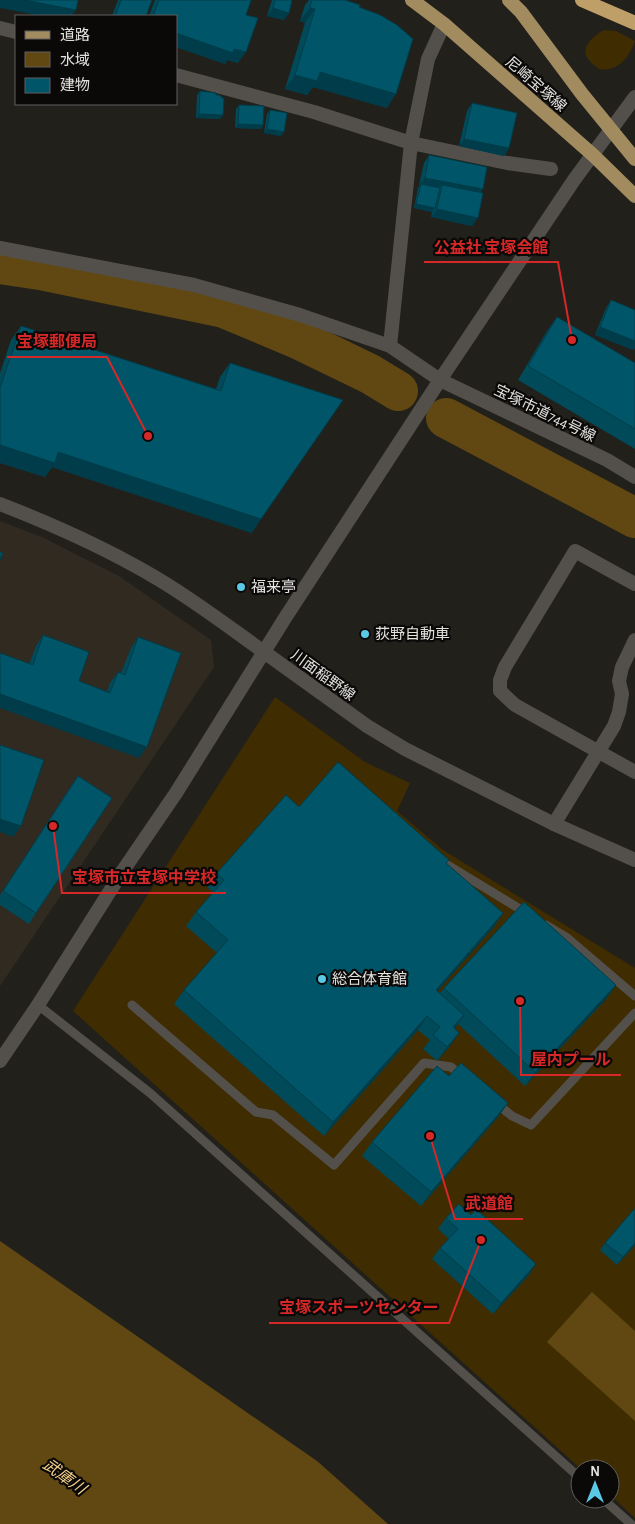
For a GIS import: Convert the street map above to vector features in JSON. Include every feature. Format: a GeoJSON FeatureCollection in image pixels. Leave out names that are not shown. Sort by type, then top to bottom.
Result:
{"type":"FeatureCollection","features":[{"type":"Feature","properties":{"kind":"highway"},"geometry":{"type":"LineString","coordinates":[[582,0],[635,23]]}},
{"type":"Feature","properties":{"kind":"main road","name":"尼崎宝塚線"},"geometry":{"type":"LineString","coordinates":[[412,0],[444,24],[593,155],[635,196]]}},
{"type":"Feature","properties":{"kind":"main road","name":"尼崎宝塚線"},"geometry":{"type":"LineString","coordinates":[[509,0],[635,159]]}},
{"type":"Feature","properties":{"kind":"street"},"geometry":{"type":"LineString","coordinates":[[390,346],[412,142],[428,59],[444,24]]}},
{"type":"Feature","properties":{"kind":"street"},"geometry":{"type":"LineString","coordinates":[[0,28],[15,32]]}},
{"type":"Feature","properties":{"kind":"street"},"geometry":{"type":"LineString","coordinates":[[178,76],[314,112],[412,142],[507,163],[550,169]]}},
{"type":"Feature","properties":{"kind":"street"},"geometry":{"type":"LineString","coordinates":[[0,1061],[38,1005],[122,872],[176,793],[264,652],[440,380],[574,180],[635,97]]}},
{"type":"Feature","properties":{"kind":"street","name":"宝塚市道744号線"},"geometry":{"type":"LineString","coordinates":[[0,248],[194,285],[300,315],[390,346],[440,380],[607,460],[635,477]]}},
{"type":"Feature","properties":{"kind":"street","name":"川面稲野線"},"geometry":{"type":"LineString","coordinates":[[0,504],[42,520],[115,555],[158,579],[196,603],[367,726],[405,749],[554,824],[635,860]]}},
{"type":"Feature","properties":{"kind":"street"},"geometry":{"type":"LineString","coordinates":[[635,584],[575,551],[505,667],[500,680],[500,691],[515,705],[635,772]]}},
{"type":"Feature","properties":{"kind":"street"},"geometry":{"type":"LineString","coordinates":[[554,824],[614,726],[622,694],[619,680],[622,667],[635,640]]}},
{"type":"Feature","properties":{"kind":"lane"},"geometry":{"type":"LineString","coordinates":[[433,857],[533,917]]}},
{"type":"Feature","properties":{"kind":"lane"},"geometry":{"type":"LineString","coordinates":[[541,922],[566,937],[635,996]]}},
{"type":"Feature","properties":{"kind":"lane"},"geometry":{"type":"LineString","coordinates":[[38,1005],[150,1093],[570,1469]]}},
{"type":"Feature","properties":{"kind":"lane"},"geometry":{"type":"LineString","coordinates":[[132,1005],[256,1112],[273,1115],[334,1165],[424,1063],[451,1067],[474,1085]]}},
{"type":"Feature","properties":{"kind":"lane"},"geometry":{"type":"LineString","coordinates":[[489,1098],[512,1116],[531,1124],[635,1014]]}},
{"type":"Feature","properties":{"kind":"lane"},"geometry":{"type":"LineString","coordinates":[[614,1509],[631,1524]]}},
{"type":"Feature","properties":{"kind":"shaded area"},"geometry":{"type":"Polygon","coordinates":[[[604,30],[616,31],[635,41],[630,53],[618,66],[599,69],[588,59],[585,52],[587,44],[604,30]]]}},
{"type":"Feature","properties":{"kind":"shaded area"},"geometry":{"type":"Polygon","coordinates":[[[0,521],[42,537],[119,576],[211,640],[214,667],[0,986],[0,521]]]}},
{"type":"Feature","properties":{"kind":"shaded area"},"geometry":{"type":"Polygon","coordinates":[[[275,697],[365,762],[410,783],[397,811],[443,850],[635,968],[635,1518],[620,1504],[620,1459],[570,1459],[73,1011],[275,697]]]}},
{"type":"Feature","properties":{"kind":"water","name":"武庫川"},"geometry":{"type":"Polygon","coordinates":[[[0,1241],[317,1461],[388,1524],[0,1524],[0,1241]]]}},
{"type":"Feature","properties":{"kind":"water"},"geometry":{"type":"Polygon","coordinates":[[[592,1292],[635,1331],[635,1421],[547,1342],[592,1292]]]}},
{"type":"Feature","properties":{"kind":"building"},"geometry":{"type":"Polygon","coordinates":[[[24,0],[78,0],[76,10],[24,0]]]}},
{"type":"Feature","properties":{"kind":"building"},"geometry":{"type":"Polygon","coordinates":[[[121,0],[152,0],[146,15],[115,15],[121,0]]]}},
{"type":"Feature","properties":{"kind":"building"},"geometry":{"type":"Polygon","coordinates":[[[159,0],[251,0],[246,15],[258,18],[246,52],[234,49],[233,53],[178,34],[178,15],[153,15],[159,0]]]}},
{"type":"Feature","properties":{"kind":"building"},"geometry":{"type":"Polygon","coordinates":[[[275,0],[292,0],[289,13],[273,8],[275,0]]]}},
{"type":"Feature","properties":{"kind":"building"},"geometry":{"type":"Polygon","coordinates":[[[312,0],[345,0],[360,5],[359,7],[380,15],[397,25],[413,39],[396,94],[320,72],[317,81],[295,75],[315,9],[310,8],[312,0]]]}},
{"type":"Feature","properties":{"kind":"building"},"geometry":{"type":"Polygon","coordinates":[[[200,91],[216,93],[216,95],[224,99],[223,115],[199,114],[200,91]]]}},
{"type":"Feature","properties":{"kind":"building"},"geometry":{"type":"Polygon","coordinates":[[[472,103],[517,113],[509,148],[464,139],[472,103]]]}},
{"type":"Feature","properties":{"kind":"building"},"geometry":{"type":"Polygon","coordinates":[[[239,105],[264,106],[263,125],[238,124],[239,105]]]}},
{"type":"Feature","properties":{"kind":"building"},"geometry":{"type":"Polygon","coordinates":[[[270,110],[287,113],[284,132],[267,129],[270,110]]]}},
{"type":"Feature","properties":{"kind":"building"},"geometry":{"type":"Polygon","coordinates":[[[429,155],[487,167],[483,189],[425,178],[429,155]]]}},
{"type":"Feature","properties":{"kind":"building"},"geometry":{"type":"Polygon","coordinates":[[[421,184],[440,188],[435,208],[416,204],[421,184]]]}},
{"type":"Feature","properties":{"kind":"building"},"geometry":{"type":"Polygon","coordinates":[[[442,185],[483,193],[478,218],[437,209],[442,185]]]}},
{"type":"Feature","properties":{"kind":"building"},"geometry":{"type":"Polygon","coordinates":[[[611,300],[635,310],[635,341],[600,327],[611,300]]]}},
{"type":"Feature","properties":{"kind":"building"},"geometry":{"type":"Polygon","coordinates":[[[557,317],[635,363],[635,429],[528,366],[557,317]]]}},
{"type":"Feature","properties":{"kind":"building"},"geometry":{"type":"Polygon","coordinates":[[[21,326],[221,391],[230,363],[343,400],[261,519],[58,452],[55,463],[0,445],[0,388],[21,326]]]}},
{"type":"Feature","properties":{"kind":"building"},"geometry":{"type":"Polygon","coordinates":[[[43,635],[89,652],[79,681],[110,693],[118,672],[125,675],[138,637],[181,653],[147,747],[0,694],[0,653],[33,665],[43,635]]]}},
{"type":"Feature","properties":{"kind":"building"},"geometry":{"type":"Polygon","coordinates":[[[0,745],[44,760],[21,826],[0,819],[0,745]]]}},
{"type":"Feature","properties":{"kind":"building","name":"総合体育館"},"geometry":{"type":"Polygon","coordinates":[[[338,762],[449,860],[446,863],[503,913],[436,990],[464,1015],[453,1027],[459,1033],[447,1047],[433,1035],[440,1027],[427,1016],[333,1122],[184,990],[228,940],[196,912],[224,880],[217,873],[286,795],[299,807],[338,762]]]}},
{"type":"Feature","properties":{"kind":"building"},"geometry":{"type":"Polygon","coordinates":[[[78,776],[112,798],[36,913],[3,891],[78,776]]]}},
{"type":"Feature","properties":{"kind":"building"},"geometry":{"type":"Polygon","coordinates":[[[524,902],[616,985],[535,1072],[444,988],[524,902]]]}},
{"type":"Feature","properties":{"kind":"building"},"geometry":{"type":"Polygon","coordinates":[[[461,1063],[508,1103],[431,1192],[372,1142],[437,1066],[449,1076],[461,1063]]]}},
{"type":"Feature","properties":{"kind":"building"},"geometry":{"type":"Polygon","coordinates":[[[459,1204],[471,1215],[476,1209],[536,1264],[501,1303],[440,1248],[458,1229],[446,1218],[459,1204]]]}},
{"type":"Feature","properties":{"kind":"building"},"geometry":{"type":"Polygon","coordinates":[[[635,1208],[635,1243],[623,1257],[605,1243],[635,1208]]]}},
{"type":"Feature","properties":{"kind":"waterway"},"geometry":{"type":"LineString","coordinates":[[0,264],[40,270],[224,308],[298,339],[370,374],[398,391]]}},
{"type":"Feature","properties":{"kind":"waterway"},"geometry":{"type":"LineString","coordinates":[[446,418],[635,518]]}},
{"type":"Feature","properties":{"kind":"place","name":"公益社 宝塚会館"},"geometry":{"type":"Point","coordinates":[572,340]}},
{"type":"Feature","properties":{"kind":"place","name":"宝塚郵便局"},"geometry":{"type":"Point","coordinates":[148,436]}},
{"type":"Feature","properties":{"kind":"place","name":"福来亭"},"geometry":{"type":"Point","coordinates":[241,587]}},
{"type":"Feature","properties":{"kind":"place","name":"荻野自動車"},"geometry":{"type":"Point","coordinates":[365,634]}},
{"type":"Feature","properties":{"kind":"place","name":"宝塚市立宝塚中学校"},"geometry":{"type":"Point","coordinates":[53,826]}},
{"type":"Feature","properties":{"kind":"place","name":"総合体育館"},"geometry":{"type":"Point","coordinates":[322,979]}},
{"type":"Feature","properties":{"kind":"place","name":"屋内プール"},"geometry":{"type":"Point","coordinates":[520,1001]}},
{"type":"Feature","properties":{"kind":"place","name":"武道館"},"geometry":{"type":"Point","coordinates":[430,1136]}},
{"type":"Feature","properties":{"kind":"place","name":"宝塚スポーツセンター"},"geometry":{"type":"Point","coordinates":[481,1240]}}]}
